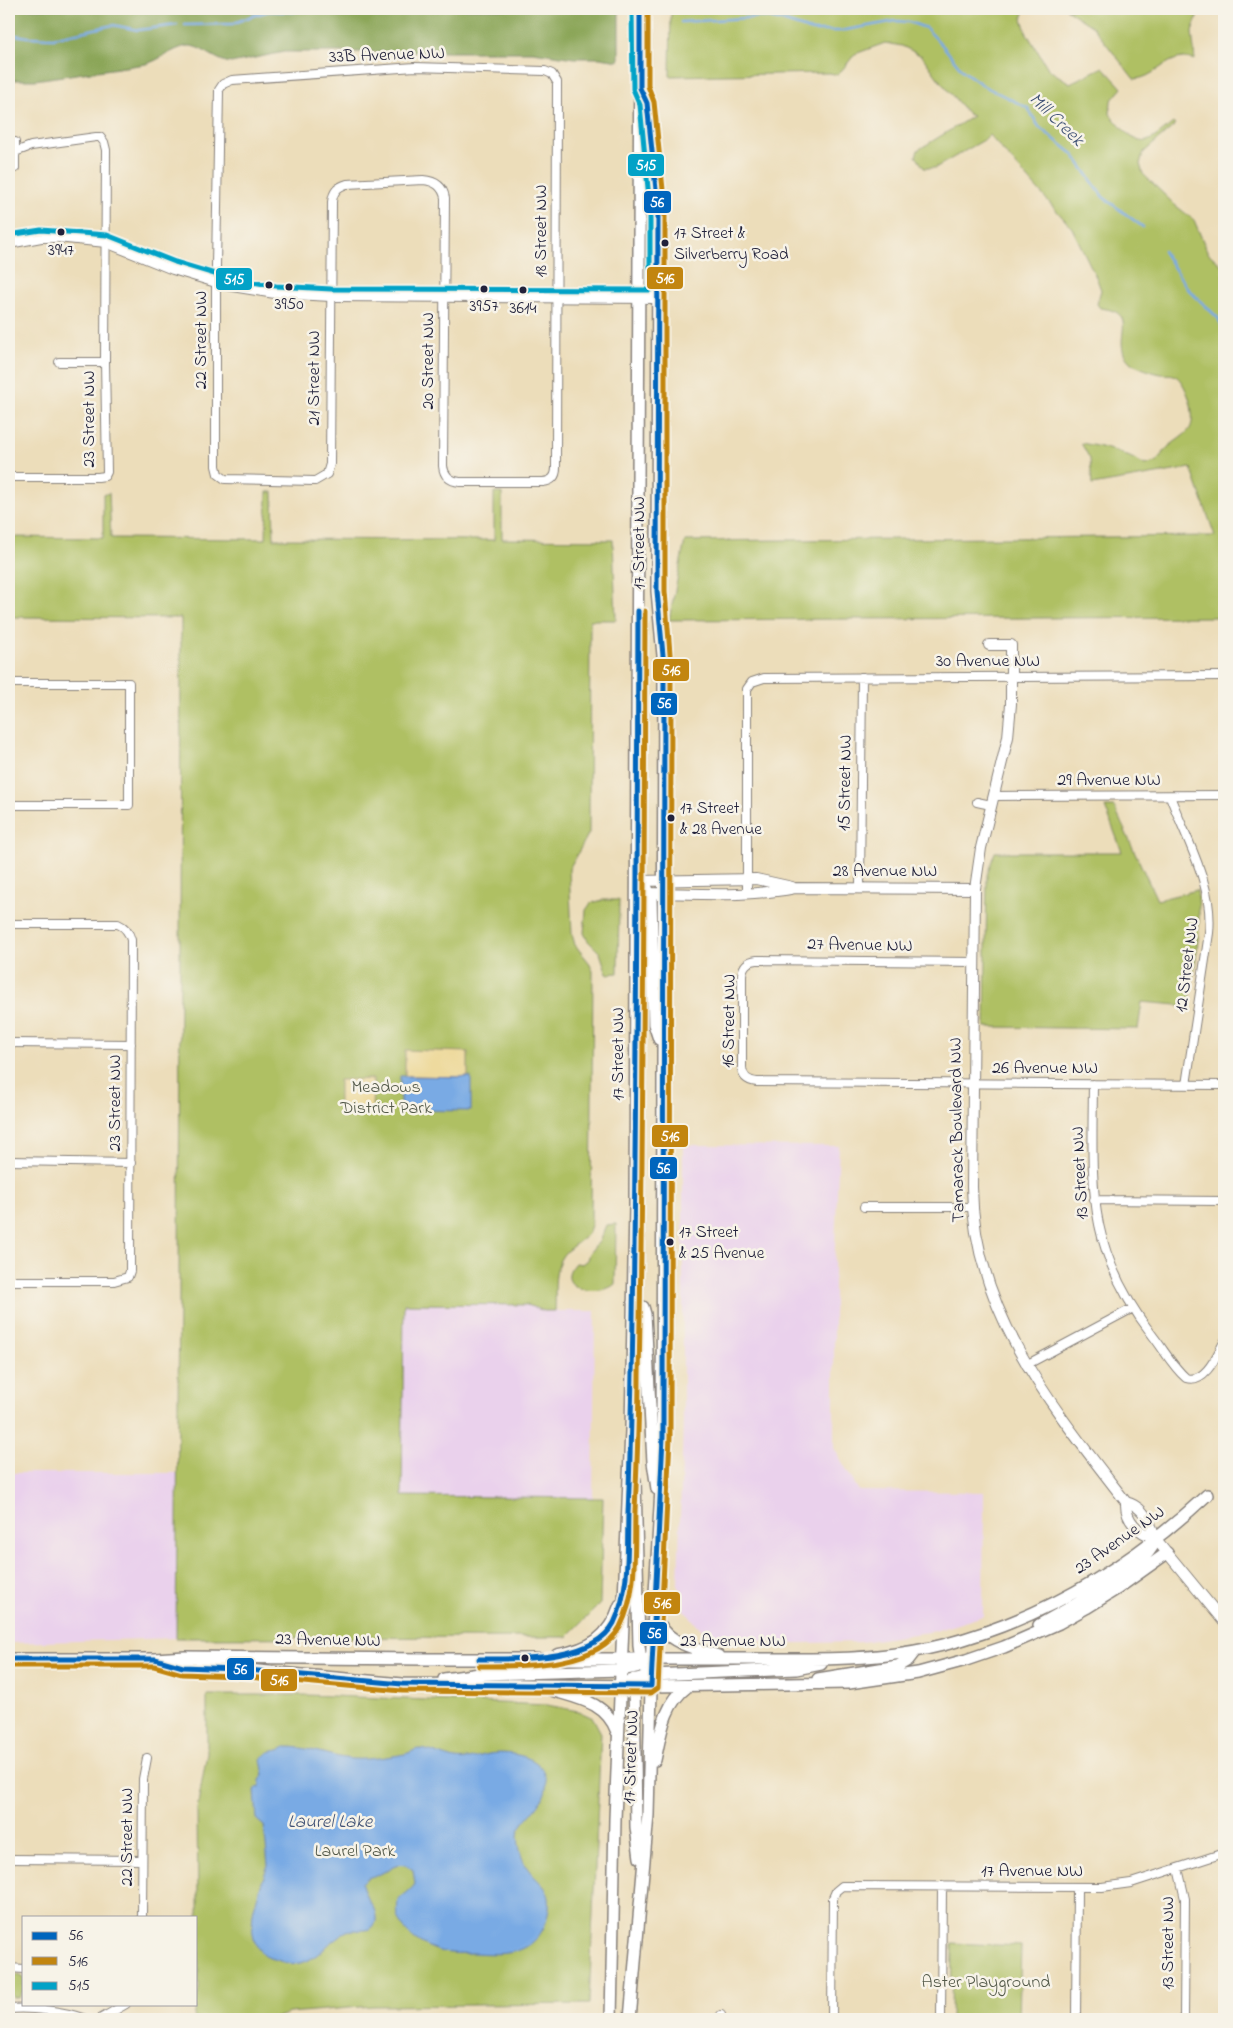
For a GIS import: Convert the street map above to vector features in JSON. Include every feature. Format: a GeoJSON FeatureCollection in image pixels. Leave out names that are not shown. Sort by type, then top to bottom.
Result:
{"type":"FeatureCollection","features":[{"type":"Feature","properties":{"kind":"main road","name":"17 Street NW"},"geometry":{"type":"LineString","coordinates":[[630,2019],[650,1789],[638,1671],[625,1591],[631,1446],[637,893],[640,9]]}},
{"type":"Feature","properties":{"kind":"main road","name":"17 Street NW"},"geometry":{"type":"LineString","coordinates":[[612,2019],[614,1866],[620,1685],[638,1671],[655,1605],[663,1437],[664,658],[658,591],[658,298],[656,183],[647,103],[640,88]]}},
{"type":"Feature","properties":{"kind":"main road"},"geometry":{"type":"LineString","coordinates":[[637,880],[650,893],[654,1024],[662,1050]]}},
{"type":"Feature","properties":{"kind":"main road"},"geometry":{"type":"LineString","coordinates":[[633,1302],[641,1306],[645,1314],[653,1462],[661,1505]]}},
{"type":"Feature","properties":{"kind":"main road"},"geometry":{"type":"LineString","coordinates":[[631,1446],[637,1489],[638,1671],[636,1826],[643,1884]]}},
{"type":"Feature","properties":{"kind":"main road","name":"23 Avenue NW"},"geometry":{"type":"LineString","coordinates":[[638,1671],[729,1659],[839,1659],[942,1646],[1042,1610],[1099,1579],[1184,1517],[1208,1495]]}},
{"type":"Feature","properties":{"kind":"main road"},"geometry":{"type":"LineString","coordinates":[[992,1651],[1122,1575],[1151,1551],[1155,1538]]}},
{"type":"Feature","properties":{"kind":"main road","name":"23 Avenue NW"},"geometry":{"type":"LineString","coordinates":[[9,1659],[155,1659],[185,1657],[536,1659],[638,1671],[688,1686],[849,1683],[898,1677],[946,1666],[992,1651],[1059,1623],[1086,1608],[1118,1588],[1167,1552]]}},
{"type":"Feature","properties":{"kind":"main road"},"geometry":{"type":"LineString","coordinates":[[536,1659],[562,1654],[598,1640],[613,1624],[625,1591]]}},
{"type":"Feature","properties":{"kind":"main road"},"geometry":{"type":"LineString","coordinates":[[655,1605],[658,1623],[664,1633],[670,1638],[695,1649],[729,1659]]}},
{"type":"Feature","properties":{"kind":"main road"},"geometry":{"type":"LineString","coordinates":[[792,1685],[898,1666],[908,1660],[914,1651]]}},
{"type":"Feature","properties":{"kind":"main road","name":"23 Avenue NW"},"geometry":{"type":"LineString","coordinates":[[155,1659],[183,1667],[236,1669],[402,1684],[620,1685]]}},
{"type":"Feature","properties":{"kind":"main road"},"geometry":{"type":"LineString","coordinates":[[402,1684],[480,1674],[796,1669],[839,1659]]}},
{"type":"Feature","properties":{"kind":"main road"},"geometry":{"type":"LineString","coordinates":[[536,1685],[598,1706],[610,1717],[618,1735]]}},
{"type":"Feature","properties":{"kind":"main road"},"geometry":{"type":"LineString","coordinates":[[650,1789],[667,1713],[677,1694],[688,1686]]}},
{"type":"Feature","properties":{"kind":"street","name":"33B Avenue NW"},"geometry":{"type":"LineString","coordinates":[[222,84],[232,80],[404,67],[541,71],[552,74]]}},
{"type":"Feature","properties":{"kind":"street","name":"18 Street NW"},"geometry":{"type":"LineString","coordinates":[[552,74],[557,82],[558,90],[556,468],[553,478]]}},
{"type":"Feature","properties":{"kind":"street","name":"22 Street NW"},"geometry":{"type":"LineString","coordinates":[[222,84],[218,95],[216,466],[220,476],[230,480],[316,481],[325,476]]}},
{"type":"Feature","properties":{"kind":"street","name":"23 Street NW"},"geometry":{"type":"LineString","coordinates":[[9,477],[104,476],[107,472],[105,362],[106,150],[104,142],[100,137],[31,146],[15,152]]}},
{"type":"Feature","properties":{"kind":"street"},"geometry":{"type":"LineString","coordinates":[[15,142],[15,168]]}},
{"type":"Feature","properties":{"kind":"street","name":"20 Street NW"},"geometry":{"type":"LineString","coordinates":[[336,190],[347,184],[423,180],[432,181],[439,185],[443,191],[444,198],[443,466],[448,478],[460,482],[543,482],[553,478]]}},
{"type":"Feature","properties":{"kind":"street","name":"21 Street NW"},"geometry":{"type":"LineString","coordinates":[[325,476],[330,464],[332,202],[336,190]]}},
{"type":"Feature","properties":{"kind":"street"},"geometry":{"type":"LineString","coordinates":[[9,243],[41,237],[106,242],[173,270],[216,282],[274,294],[658,298]]}},
{"type":"Feature","properties":{"kind":"street","name":"23 Street NW"},"geometry":{"type":"LineString","coordinates":[[59,362],[105,362]]}},
{"type":"Feature","properties":{"kind":"street","name":"Tamarack Boulevard NW"},"geometry":{"type":"LineString","coordinates":[[989,645],[1011,645],[1011,677],[1008,738],[981,848],[975,889],[972,1207],[978,1243],[988,1282],[1002,1319],[1026,1365],[1062,1417],[1126,1502],[1126,1512],[1138,1530],[1155,1538],[1224,1622]]}},
{"type":"Feature","properties":{"kind":"street","name":"30 Avenue NW"},"geometry":{"type":"LineString","coordinates":[[747,879],[747,689],[752,682],[764,678],[1224,676]]}},
{"type":"Feature","properties":{"kind":"street","name":"15 Street NW"},"geometry":{"type":"LineString","coordinates":[[860,888],[862,678]]}},
{"type":"Feature","properties":{"kind":"street"},"geometry":{"type":"LineString","coordinates":[[9,683],[129,683],[129,805],[9,805]]}},
{"type":"Feature","properties":{"kind":"street","name":"29 Avenue NW"},"geometry":{"type":"LineString","coordinates":[[992,801],[1224,795]]}},
{"type":"Feature","properties":{"kind":"street","name":"12 Street NW"},"geometry":{"type":"LineString","coordinates":[[1170,796],[1206,888],[1210,910],[1209,933],[1186,1085]]}},
{"type":"Feature","properties":{"kind":"street"},"geometry":{"type":"LineString","coordinates":[[977,802],[992,801]]}},
{"type":"Feature","properties":{"kind":"street"},"geometry":{"type":"LineString","coordinates":[[747,879],[747,893]]}},
{"type":"Feature","properties":{"kind":"street","name":"28 Avenue NW"},"geometry":{"type":"LineString","coordinates":[[637,880],[747,879],[773,882],[795,888]]}},
{"type":"Feature","properties":{"kind":"street","name":"28 Avenue NW"},"geometry":{"type":"LineString","coordinates":[[637,893],[747,893],[775,892],[795,888],[975,889]]}},
{"type":"Feature","properties":{"kind":"street","name":"23 Street NW"},"geometry":{"type":"LineString","coordinates":[[9,924],[118,924],[127,930],[131,940],[131,1163],[130,1271],[128,1277],[114,1281],[9,1281]]}},
{"type":"Feature","properties":{"kind":"street","name":"27 Avenue NW"},"geometry":{"type":"LineString","coordinates":[[747,963],[757,960],[974,962]]}},
{"type":"Feature","properties":{"kind":"street","name":"16 Street NW"},"geometry":{"type":"LineString","coordinates":[[746,1078],[742,1072],[742,971],[747,963]]}},
{"type":"Feature","properties":{"kind":"street"},"geometry":{"type":"LineString","coordinates":[[9,1043],[131,1044]]}},
{"type":"Feature","properties":{"kind":"street","name":"26 Avenue NW"},"geometry":{"type":"LineString","coordinates":[[746,1078],[757,1082],[1224,1085]]}},
{"type":"Feature","properties":{"kind":"street","name":"13 Street NW"},"geometry":{"type":"LineString","coordinates":[[1093,1084],[1094,1200],[1099,1230],[1109,1261],[1132,1308],[1183,1375],[1194,1380],[1204,1374],[1224,1342]]}},
{"type":"Feature","properties":{"kind":"street"},"geometry":{"type":"LineString","coordinates":[[9,1161],[131,1163]]}},
{"type":"Feature","properties":{"kind":"street"},"geometry":{"type":"LineString","coordinates":[[1094,1200],[1224,1201]]}},
{"type":"Feature","properties":{"kind":"street"},"geometry":{"type":"LineString","coordinates":[[864,1207],[972,1207]]}},
{"type":"Feature","properties":{"kind":"street"},"geometry":{"type":"LineString","coordinates":[[1026,1365],[1132,1308]]}},
{"type":"Feature","properties":{"kind":"street","name":"22 Street NW"},"geometry":{"type":"LineString","coordinates":[[142,1916],[143,1780],[147,1758]]}},
{"type":"Feature","properties":{"kind":"street","name":"17 Avenue NW"},"geometry":{"type":"LineString","coordinates":[[832,2019],[833,1898],[836,1891],[846,1885],[1078,1887],[1122,1884],[1224,1853]]}},
{"type":"Feature","properties":{"kind":"street"},"geometry":{"type":"LineString","coordinates":[[9,1859],[142,1860]]}},
{"type":"Feature","properties":{"kind":"street","name":"13 Street NW"},"geometry":{"type":"LineString","coordinates":[[1178,1868],[1185,1899],[1184,2019]]}},
{"type":"Feature","properties":{"kind":"street"},"geometry":{"type":"LineString","coordinates":[[941,2019],[942,1886]]}},
{"type":"Feature","properties":{"kind":"street"},"geometry":{"type":"LineString","coordinates":[[1076,2019],[1078,1887]]}},
{"type":"Feature","properties":{"kind":"street"},"geometry":{"type":"LineString","coordinates":[[9,1968],[22,1970]]}},
{"type":"Feature","properties":{"kind":"street"},"geometry":{"type":"LineString","coordinates":[[9,2009],[26,2006],[85,2019]]}},
{"type":"Feature","properties":{"kind":"street"},"geometry":{"type":"LineString","coordinates":[[100,2019],[123,2006]]}},
{"type":"Feature","properties":{"kind":"shaded area"},"geometry":{"type":"Polygon","coordinates":[[[683,1145],[839,1146],[834,1269],[834,1448],[859,1491],[984,1492],[983,1616],[935,1631],[861,1642],[797,1643],[718,1638],[701,1629],[683,1609],[678,1585],[683,1422],[683,1145]]]}},
{"type":"Feature","properties":{"kind":"shaded area"},"geometry":{"type":"Polygon","coordinates":[[[404,1304],[527,1305],[549,1311],[595,1311],[593,1498],[402,1496],[404,1304]]]}},
{"type":"Feature","properties":{"kind":"shaded area"},"geometry":{"type":"Polygon","coordinates":[[[9,1473],[177,1473],[176,1638],[9,1643],[9,1473]]]}},
{"type":"Feature","properties":{"kind":"green space"},"geometry":{"type":"Polygon","coordinates":[[[9,9],[619,9],[619,61],[600,58],[574,58],[533,52],[284,52],[231,63],[220,60],[192,46],[187,46],[146,64],[35,80],[9,80],[9,9]]]}},
{"type":"Feature","properties":{"kind":"green space"},"geometry":{"type":"Polygon","coordinates":[[[671,9],[1026,9],[1022,18],[1026,32],[1049,70],[1070,83],[1103,67],[1122,88],[1111,101],[1110,114],[1131,137],[1136,140],[1147,141],[1173,123],[1175,125],[1143,153],[1140,164],[1143,174],[1175,205],[1194,220],[1208,253],[1224,267],[1224,617],[669,620],[685,541],[1215,536],[1191,468],[1092,485],[1090,459],[1081,443],[1114,451],[1145,465],[1154,462],[1159,459],[1168,447],[1189,430],[1192,410],[1188,394],[1181,381],[1175,376],[1159,374],[1130,362],[1124,354],[1122,345],[1123,321],[1120,315],[1100,308],[1097,304],[1101,290],[1072,228],[989,135],[984,140],[935,168],[924,168],[916,156],[918,150],[973,116],[968,114],[922,56],[902,46],[885,43],[855,54],[838,75],[830,73],[670,76],[671,9]]]}},
{"type":"Feature","properties":{"kind":"green space"},"geometry":{"type":"Polygon","coordinates":[[[1066,9],[1200,9],[1192,32],[1195,60],[1176,59],[1147,76],[1134,79],[1093,27],[1066,9]]]}},
{"type":"Feature","properties":{"kind":"green space","name":"Meadows District Park"},"geometry":{"type":"Polygon","coordinates":[[[267,492],[273,492],[274,539],[494,540],[494,493],[502,493],[502,539],[613,540],[616,620],[590,620],[589,833],[569,869],[572,934],[575,945],[588,961],[593,971],[591,1226],[589,1232],[567,1251],[560,1260],[556,1278],[555,1311],[544,1311],[527,1305],[404,1304],[402,1496],[603,1498],[600,1604],[567,1637],[176,1638],[181,618],[9,617],[9,537],[103,538],[103,495],[109,493],[111,538],[266,539],[267,492]]]}},
{"type":"Feature","properties":{"kind":"green space"},"geometry":{"type":"Polygon","coordinates":[[[1105,807],[1114,807],[1157,900],[1197,890],[1199,905],[1198,934],[1189,1006],[1142,1002],[1138,1029],[985,1027],[987,875],[995,852],[1122,852],[1105,807]]]}},
{"type":"Feature","properties":{"kind":"green space"},"geometry":{"type":"Polygon","coordinates":[[[603,900],[619,900],[618,973],[607,974],[600,953],[588,941],[584,933],[586,910],[591,903],[603,900]]]}},
{"type":"Feature","properties":{"kind":"green space"},"geometry":{"type":"Polygon","coordinates":[[[616,1224],[615,1284],[599,1290],[580,1289],[573,1285],[569,1279],[569,1272],[575,1263],[582,1264],[587,1260],[589,1253],[599,1242],[606,1225],[616,1224]]]}},
{"type":"Feature","properties":{"kind":"green space","name":"Laurel Park"},"geometry":{"type":"Polygon","coordinates":[[[207,1695],[307,1695],[547,1705],[578,1711],[593,1718],[601,1733],[589,2004],[373,2006],[289,2013],[272,2019],[194,2019],[196,2006],[198,2006],[199,1988],[197,1809],[207,1753],[207,1695]]]}},
{"type":"Feature","properties":{"kind":"green space","name":"Aster Playground"},"geometry":{"type":"Polygon","coordinates":[[[952,1943],[1021,1946],[1019,2019],[951,2019],[952,1943]]]}},
{"type":"Feature","properties":{"kind":"green space"},"geometry":{"type":"Polygon","coordinates":[[[9,1974],[22,1977],[22,1993],[19,1998],[13,1997],[9,1991],[9,1974]]]}},
{"type":"Feature","properties":{"kind":"sand"},"geometry":{"type":"Polygon","coordinates":[[[405,1050],[468,1052],[468,1077],[405,1076],[405,1050]]]}},
{"type":"Feature","properties":{"kind":"sand"},"geometry":{"type":"Polygon","coordinates":[[[373,1079],[372,1111],[339,1112],[339,1080],[373,1079]]]}},
{"type":"Feature","properties":{"kind":"water"},"geometry":{"type":"Polygon","coordinates":[[[400,1076],[471,1077],[471,1111],[400,1110],[400,1076]]]}},
{"type":"Feature","properties":{"kind":"water","name":"Laurel Lake"},"geometry":{"type":"Polygon","coordinates":[[[285,1747],[302,1748],[352,1759],[372,1759],[405,1754],[419,1749],[455,1759],[468,1759],[503,1753],[519,1755],[534,1761],[543,1771],[546,1782],[545,1792],[536,1808],[519,1830],[518,1837],[524,1863],[544,1887],[549,1898],[547,1918],[539,1935],[523,1948],[499,1954],[451,1953],[422,1944],[404,1929],[398,1918],[398,1901],[415,1884],[413,1870],[408,1866],[400,1864],[368,1878],[362,1883],[364,1892],[376,1916],[376,1921],[371,1928],[368,1930],[347,1931],[307,1961],[288,1963],[265,1955],[256,1945],[252,1926],[254,1908],[268,1865],[264,1826],[257,1820],[255,1791],[257,1787],[260,1788],[260,1780],[264,1775],[261,1760],[269,1752],[285,1747]]]}},
{"type":"Feature","properties":{"kind":"waterway","name":"Mill Creek"},"geometry":{"type":"LineString","coordinates":[[185,25],[232,24],[269,11],[293,12],[303,9]]}},
{"type":"Feature","properties":{"kind":"waterway","name":"Mill Creek"},"geometry":{"type":"LineString","coordinates":[[333,9],[361,13],[372,9]]}},
{"type":"Feature","properties":{"kind":"waterway","name":"Mill Creek"},"geometry":{"type":"LineString","coordinates":[[584,9],[588,10]]}},
{"type":"Feature","properties":{"kind":"waterway","name":"Mill Creek"},"geometry":{"type":"LineString","coordinates":[[681,22],[763,17],[813,31],[840,31],[896,21],[909,22],[926,28],[963,71],[984,86],[1028,108],[1039,127],[1073,154],[1103,197],[1143,227]]}},
{"type":"Feature","properties":{"kind":"waterway","name":"Mill Creek"},"geometry":{"type":"LineString","coordinates":[[9,34],[53,38],[113,25],[138,30],[177,25]]}},
{"type":"Feature","properties":{"kind":"waterway","name":"Mill Creek"},"geometry":{"type":"LineString","coordinates":[[1163,251],[1188,289],[1218,318],[1224,331]]}},
{"type":"Feature","properties":{"kind":"transit line","name":"515"},"geometry":{"type":"LineString","coordinates":[[9,235],[41,230],[107,235],[175,262],[228,278],[276,286],[331,289],[650,290],[650,209],[640,105],[633,89],[632,9]]}},
{"type":"Feature","properties":{"kind":"transit line","name":"56"},"geometry":{"type":"LineString","coordinates":[[9,1659],[155,1659],[183,1667],[236,1669],[402,1684],[651,1686],[663,1437],[664,666],[657,591],[658,209],[647,103],[640,88],[640,9]]}},
{"type":"Feature","properties":{"kind":"transit line","name":"516"},"geometry":{"type":"LineString","coordinates":[[9,1666],[154,1666],[182,1674],[236,1676],[402,1691],[651,1693],[658,1688],[670,1437],[671,666],[665,591],[665,209],[654,102],[648,86],[648,9]]}},
{"type":"Feature","properties":{"kind":"transit line","name":"56"},"geometry":{"type":"LineString","coordinates":[[479,1659],[553,1656],[572,1652],[589,1645],[604,1636],[614,1623],[623,1597],[625,1584],[634,1279],[638,611]]}},
{"type":"Feature","properties":{"kind":"transit line","name":"516"},"geometry":{"type":"LineString","coordinates":[[479,1666],[536,1665],[576,1658],[594,1651],[609,1641],[620,1627],[630,1599],[635,1555],[642,1185],[645,611]]}},
{"type":"Feature","properties":{"kind":"place","name":"3947"},"geometry":{"type":"Point","coordinates":[61,232]}},
{"type":"Feature","properties":{"kind":"place","name":"17 Street & Silverberry Road"},"geometry":{"type":"Point","coordinates":[665,243]}},
{"type":"Feature","properties":{"kind":"place","name":"3950"},"geometry":{"type":"Point","coordinates":[289,287]}},
{"type":"Feature","properties":{"kind":"place","name":"3957"},"geometry":{"type":"Point","coordinates":[484,289]}},
{"type":"Feature","properties":{"kind":"place","name":"3614"},"geometry":{"type":"Point","coordinates":[523,290]}},
{"type":"Feature","properties":{"kind":"place","name":"17 Street & 28 Avenue"},"geometry":{"type":"Point","coordinates":[671,818]}},
{"type":"Feature","properties":{"kind":"place","name":"17 Street & 25 Avenue"},"geometry":{"type":"Point","coordinates":[670,1242]}}]}
